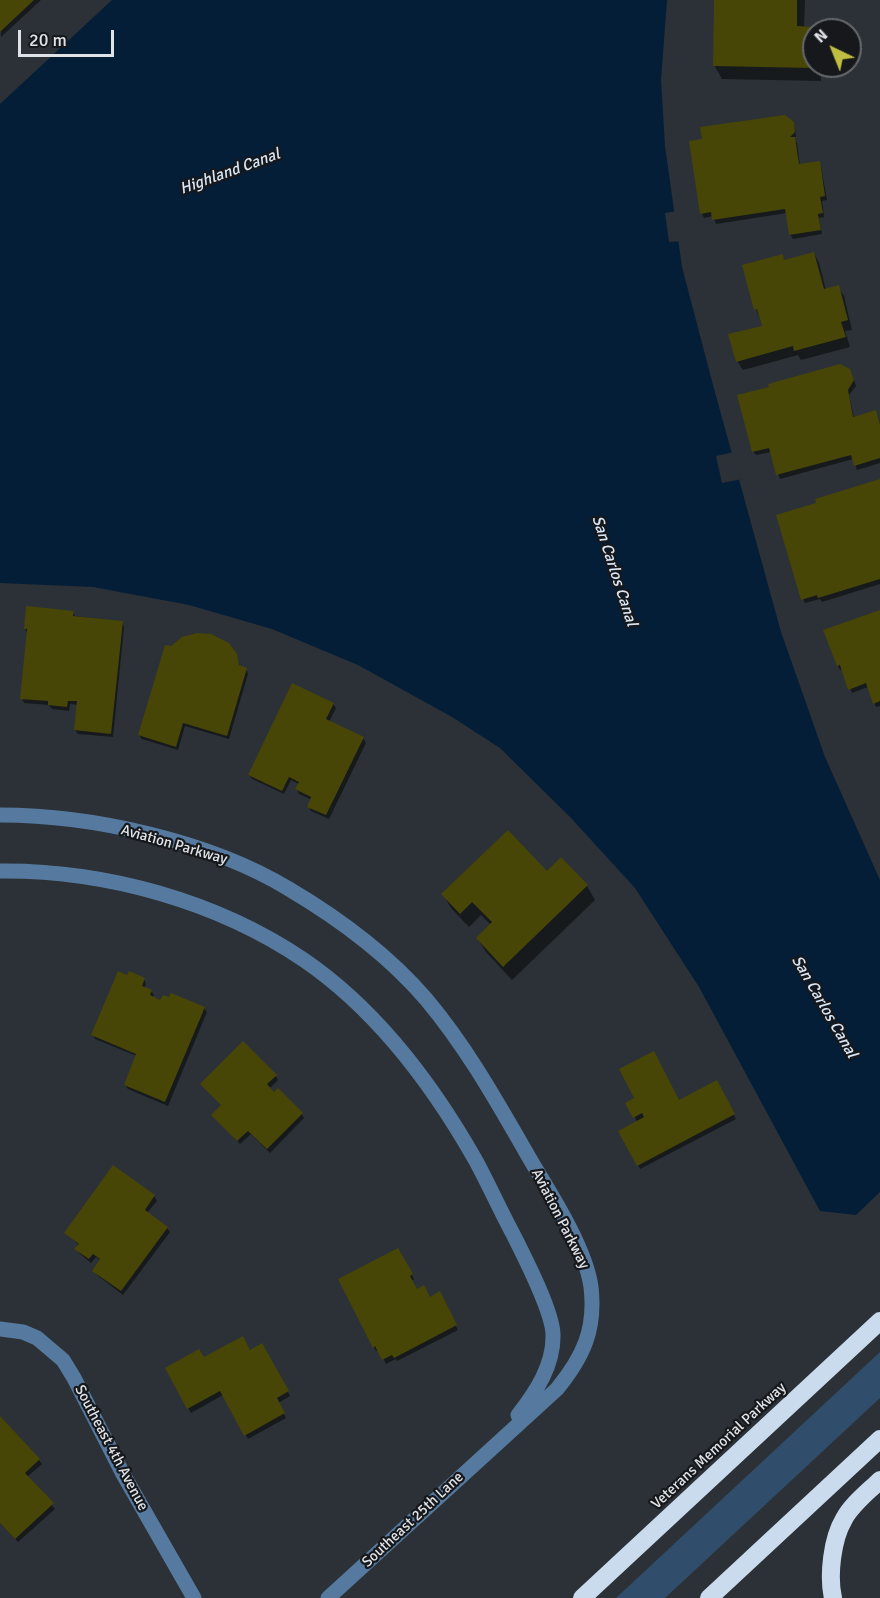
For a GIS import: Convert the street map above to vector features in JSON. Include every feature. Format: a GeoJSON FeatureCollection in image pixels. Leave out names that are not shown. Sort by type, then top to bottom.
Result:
{"type":"FeatureCollection","features":[{"type":"Feature","properties":{"kind":"highway","name":"Veterans Memorial Parkway"},"geometry":{"type":"LineString","coordinates":[[582,1598],[880,1321]]}},
{"type":"Feature","properties":{"kind":"highway"},"geometry":{"type":"LineString","coordinates":[[709,1598],[880,1439]]}},
{"type":"Feature","properties":{"kind":"highway"},"geometry":{"type":"LineString","coordinates":[[833,1598],[830,1584],[834,1548],[844,1519],[860,1499],[880,1480]]}},
{"type":"Feature","properties":{"kind":"street","name":"Aviation Parkway"},"geometry":{"type":"LineString","coordinates":[[0,815],[102,824],[199,848],[245,866],[288,888],[320,908],[397,969],[426,999],[470,1056],[546,1186],[586,1266],[591,1288],[591,1319],[586,1342],[576,1366],[557,1389],[498,1442]]}},
{"type":"Feature","properties":{"kind":"street"},"geometry":{"type":"LineString","coordinates":[[0,871],[70,876],[120,885],[167,894],[213,911],[262,934],[305,960],[352,999],[392,1039],[424,1079],[477,1162],[526,1260],[553,1333],[551,1357],[543,1378],[498,1442]]}},
{"type":"Feature","properties":{"kind":"street","name":"Southeast 4th Avenue"},"geometry":{"type":"LineString","coordinates":[[0,1329],[23,1332],[37,1338],[63,1360],[123,1474],[194,1598]]}},
{"type":"Feature","properties":{"kind":"street","name":"Southeast 25th Lane"},"geometry":{"type":"LineString","coordinates":[[328,1598],[498,1442]]}},
{"type":"Feature","properties":{"kind":"shaded area"},"geometry":{"type":"Polygon","coordinates":[[[880,1352],[880,1398],[665,1598],[616,1598],[880,1352]]]}},
{"type":"Feature","properties":{"kind":"water"},"geometry":{"type":"Polygon","coordinates":[[[112,0],[667,0],[661,80],[665,146],[682,267],[781,632],[825,757],[880,880],[880,1192],[856,1215],[820,1211],[699,987],[635,888],[571,818],[500,748],[452,717],[358,665],[272,629],[189,605],[93,587],[0,583],[0,104],[112,0]]]}},
{"type":"Feature","properties":{"kind":"pier"},"geometry":{"type":"Polygon","coordinates":[[[677,211],[681,241],[669,242],[665,213],[677,211]]]}},
{"type":"Feature","properties":{"kind":"pier"},"geometry":{"type":"Polygon","coordinates":[[[734,452],[742,479],[722,483],[716,456],[734,452]]]}},
{"type":"Feature","properties":{"kind":"building"},"geometry":{"type":"Polygon","coordinates":[[[0,0],[34,0],[0,32],[0,0]]]}},
{"type":"Feature","properties":{"kind":"building"},"geometry":{"type":"Polygon","coordinates":[[[714,0],[797,0],[797,26],[802,26],[802,68],[713,66],[714,0]]]}},
{"type":"Feature","properties":{"kind":"building"},"geometry":{"type":"Polygon","coordinates":[[[785,115],[794,122],[795,132],[790,137],[795,137],[799,164],[820,161],[825,196],[820,197],[823,213],[818,214],[821,230],[789,235],[785,209],[712,220],[711,212],[700,214],[689,141],[702,139],[700,127],[785,115]]]}},
{"type":"Feature","properties":{"kind":"building"},"geometry":{"type":"Polygon","coordinates":[[[814,252],[824,289],[839,285],[848,320],[841,322],[846,337],[794,351],[793,346],[736,362],[728,334],[762,326],[757,309],[754,310],[742,265],[783,254],[784,260],[814,252]]]}},
{"type":"Feature","properties":{"kind":"building"},"geometry":{"type":"Polygon","coordinates":[[[840,364],[850,369],[854,380],[848,390],[853,417],[876,410],[880,424],[880,458],[854,466],[851,455],[776,475],[769,448],[752,452],[737,395],[840,364]]]}},
{"type":"Feature","properties":{"kind":"building"},"geometry":{"type":"Polygon","coordinates":[[[880,479],[880,579],[818,598],[817,595],[801,600],[776,515],[816,503],[815,499],[880,479]]]}},
{"type":"Feature","properties":{"kind":"building"},"geometry":{"type":"Polygon","coordinates":[[[26,606],[74,611],[73,616],[123,621],[111,734],[74,730],[77,701],[68,701],[67,707],[48,705],[48,701],[20,699],[27,629],[24,629],[26,606]]]}},
{"type":"Feature","properties":{"kind":"building"},"geometry":{"type":"Polygon","coordinates":[[[880,610],[880,701],[873,704],[866,683],[848,690],[840,665],[837,666],[823,630],[880,610]]]}},
{"type":"Feature","properties":{"kind":"building"},"geometry":{"type":"Polygon","coordinates":[[[197,633],[211,634],[229,643],[237,654],[239,665],[247,668],[227,736],[183,723],[176,747],[138,735],[165,645],[171,646],[182,637],[197,633]]]}},
{"type":"Feature","properties":{"kind":"building"},"geometry":{"type":"Polygon","coordinates":[[[292,683],[334,703],[326,719],[364,737],[326,815],[307,807],[311,797],[295,789],[299,782],[289,777],[282,791],[248,775],[292,683]]]}},
{"type":"Feature","properties":{"kind":"building"},"geometry":{"type":"Polygon","coordinates":[[[508,830],[547,871],[561,857],[588,885],[503,967],[476,938],[492,922],[472,902],[460,914],[441,894],[508,830]]]}},
{"type":"Feature","properties":{"kind":"building"},"geometry":{"type":"Polygon","coordinates":[[[118,971],[127,975],[129,971],[145,978],[142,986],[152,990],[150,995],[160,1000],[163,995],[169,997],[171,993],[205,1007],[165,1102],[124,1085],[136,1054],[91,1035],[118,971]]]}},
{"type":"Feature","properties":{"kind":"building"},"geometry":{"type":"Polygon","coordinates":[[[243,1041],[277,1075],[267,1084],[274,1092],[278,1088],[303,1113],[267,1149],[248,1131],[237,1141],[211,1115],[221,1105],[200,1084],[243,1041]]]}},
{"type":"Feature","properties":{"kind":"building"},"geometry":{"type":"Polygon","coordinates":[[[654,1051],[679,1100],[717,1080],[735,1114],[637,1166],[618,1131],[644,1117],[642,1113],[633,1118],[625,1103],[634,1098],[619,1069],[654,1051]]]}},
{"type":"Feature","properties":{"kind":"building"},"geometry":{"type":"Polygon","coordinates":[[[113,1165],[155,1195],[145,1210],[168,1227],[121,1291],[92,1271],[100,1259],[93,1254],[89,1259],[74,1249],[79,1244],[64,1233],[113,1165]]]}},
{"type":"Feature","properties":{"kind":"building"},"geometry":{"type":"Polygon","coordinates":[[[398,1248],[413,1274],[410,1276],[417,1289],[424,1285],[430,1297],[440,1291],[457,1325],[394,1358],[392,1355],[382,1360],[375,1346],[373,1348],[338,1279],[398,1248]]]}},
{"type":"Feature","properties":{"kind":"building"},"geometry":{"type":"Polygon","coordinates":[[[243,1336],[250,1350],[262,1343],[289,1391],[277,1398],[285,1413],[244,1436],[220,1391],[187,1409],[165,1368],[199,1349],[204,1357],[243,1336]]]}},
{"type":"Feature","properties":{"kind":"building"},"geometry":{"type":"Polygon","coordinates":[[[0,1416],[40,1459],[25,1473],[54,1503],[15,1539],[0,1523],[0,1416]]]}},
{"type":"Feature","properties":{"kind":"water label","name":"Highland Canal"},"geometry":{"type":"Point","coordinates":[230,172]}},
{"type":"Feature","properties":{"kind":"water label","name":"San Carlos Canal"},"geometry":{"type":"Point","coordinates":[614,571]}},
{"type":"Feature","properties":{"kind":"water label","name":"San Carlos Canal"},"geometry":{"type":"Point","coordinates":[824,1007]}}]}
